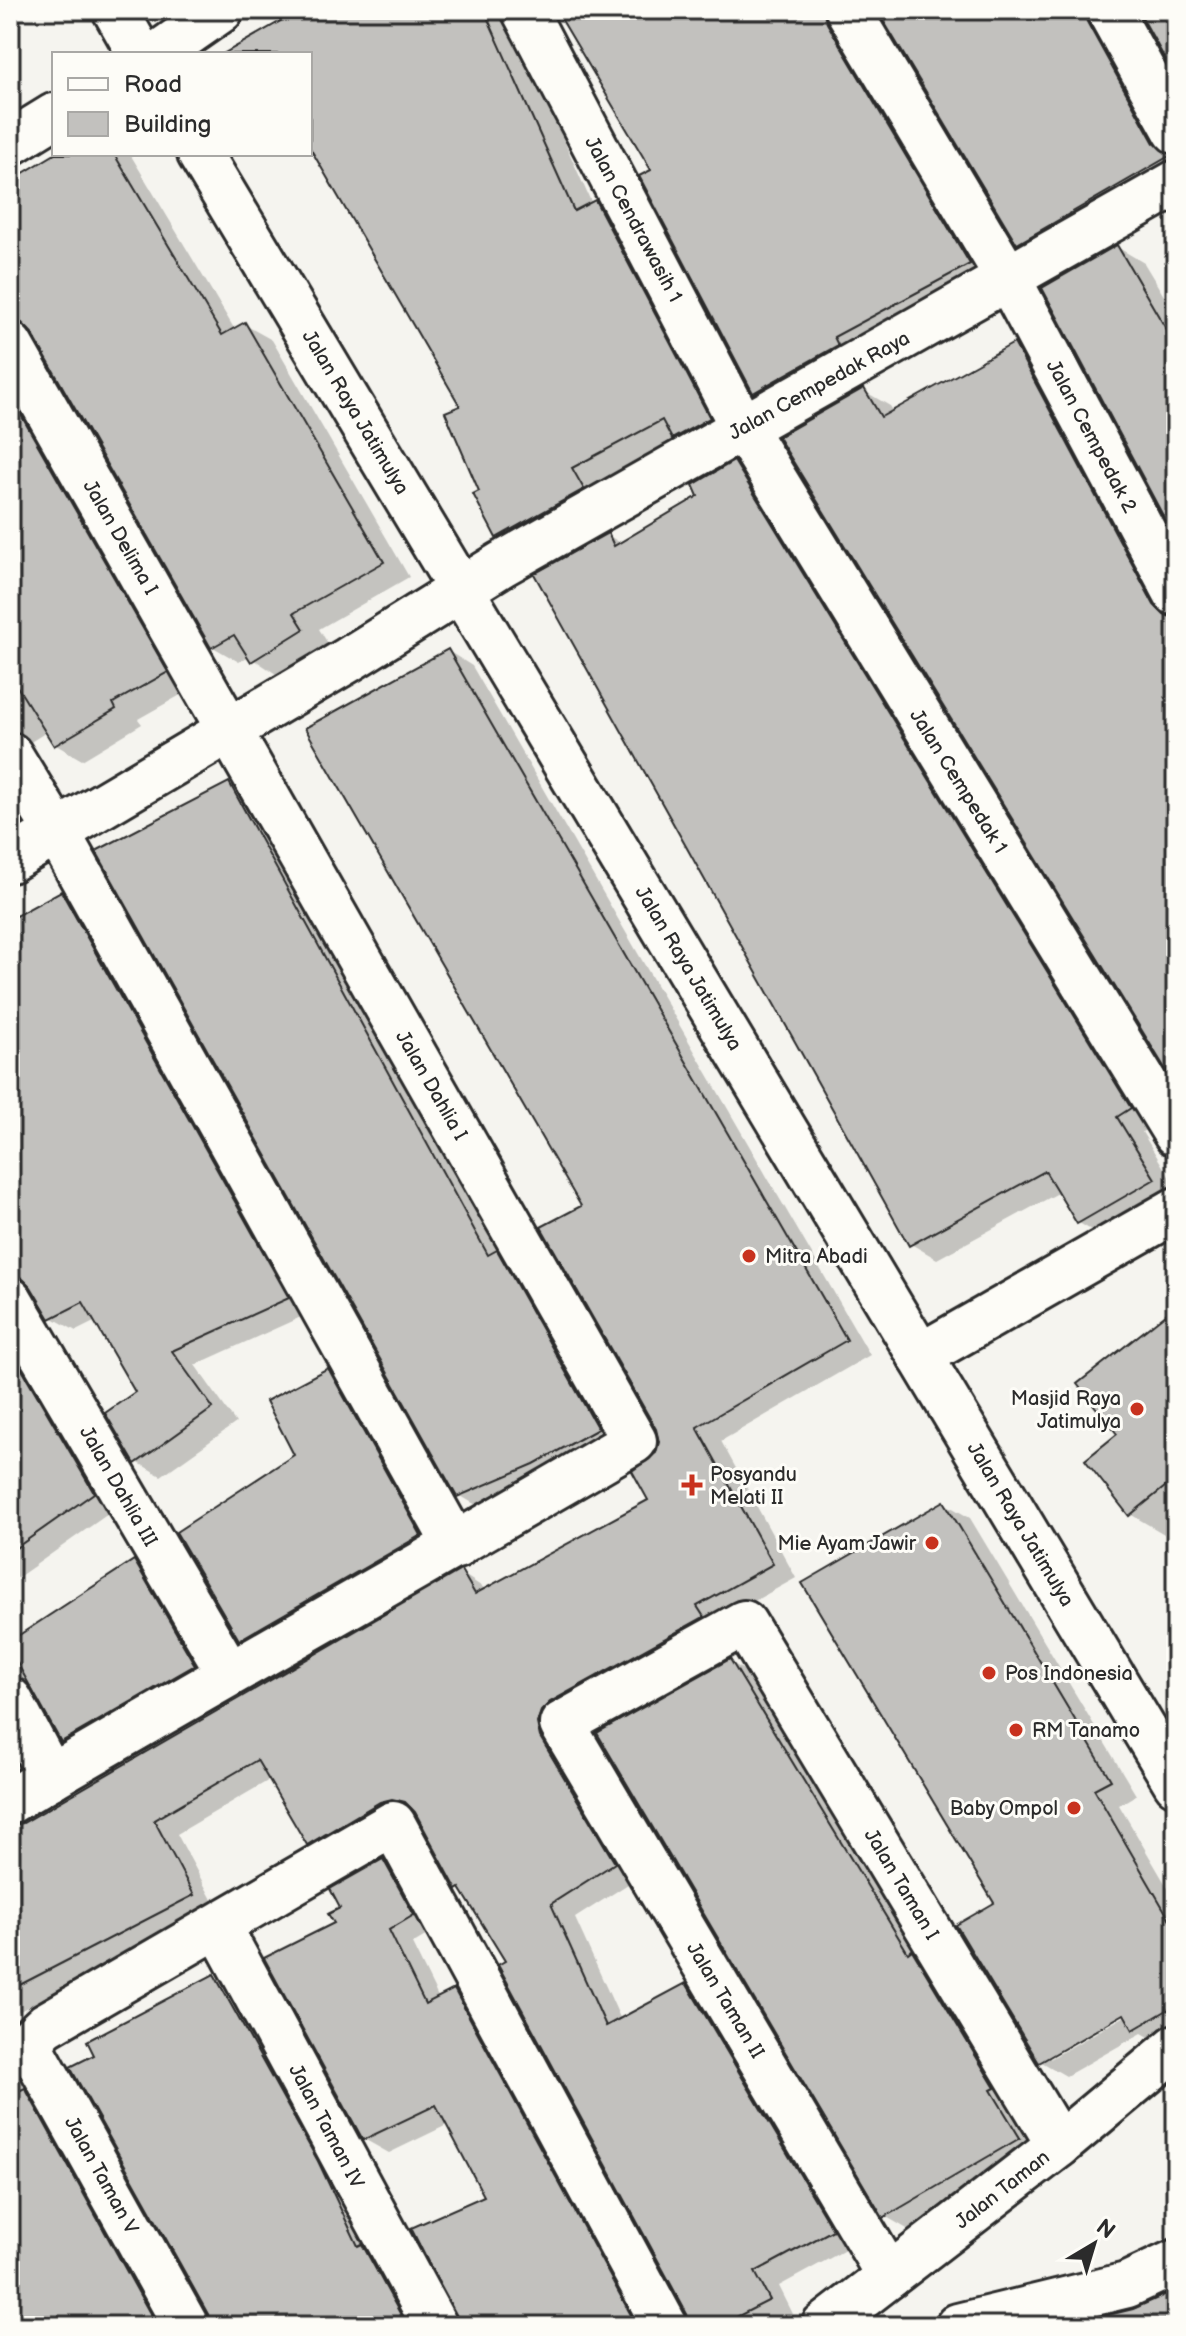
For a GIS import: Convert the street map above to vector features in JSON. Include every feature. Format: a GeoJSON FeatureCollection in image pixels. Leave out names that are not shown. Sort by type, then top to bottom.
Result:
{"type":"FeatureCollection","features":[{"type":"Feature","properties":{"kind":"street"},"geometry":{"type":"LineString","coordinates":[[115,10],[139,52]]}},
{"type":"Feature","properties":{"kind":"street"},"geometry":{"type":"LineString","coordinates":[[161,52],[221,10]]}},
{"type":"Feature","properties":{"kind":"street","name":"Jalan Cendrawasih 1"},"geometry":{"type":"LineString","coordinates":[[524,10],[743,428]]}},
{"type":"Feature","properties":{"kind":"street","name":"Jalan Cempedak 2"},"geometry":{"type":"LineString","coordinates":[[848,10],[1008,278],[1176,593]]}},
{"type":"Feature","properties":{"kind":"street"},"geometry":{"type":"LineString","coordinates":[[1109,10],[1176,131]]}},
{"type":"Feature","properties":{"kind":"street"},"geometry":{"type":"LineString","coordinates":[[10,143],[52,117]]}},
{"type":"Feature","properties":{"kind":"street","name":"Jalan Raya Jatimulya"},"geometry":{"type":"LineString","coordinates":[[201,156],[463,587],[1176,1783]]}},
{"type":"Feature","properties":{"kind":"street","name":"Jalan Cempedak Raya"},"geometry":{"type":"LineString","coordinates":[[10,860],[463,587],[1176,183]]}},
{"type":"Feature","properties":{"kind":"street","name":"Jalan Delima I"},"geometry":{"type":"LineString","coordinates":[[10,345],[230,730]]}},
{"type":"Feature","properties":{"kind":"street","name":"Jalan Cempedak 1"},"geometry":{"type":"LineString","coordinates":[[743,428],[1176,1134]]}},
{"type":"Feature","properties":{"kind":"street","name":"Jalan Dahlia I"},"geometry":{"type":"LineString","coordinates":[[230,730],[634,1441],[456,1546]]}},
{"type":"Feature","properties":{"kind":"street"},"geometry":{"type":"LineString","coordinates":[[10,755],[57,832],[456,1546],[228,1671],[10,1801]]}},
{"type":"Feature","properties":{"kind":"street"},"geometry":{"type":"LineString","coordinates":[[920,1356],[1176,1210]]}},
{"type":"Feature","properties":{"kind":"street","name":"Jalan Dahlia III"},"geometry":{"type":"LineString","coordinates":[[10,1300],[228,1671]]}},
{"type":"Feature","properties":{"kind":"street","name":"Jalan Taman I"},"geometry":{"type":"LineString","coordinates":[[562,1724],[744,1623],[1059,2145]]}},
{"type":"Feature","properties":{"kind":"street"},"geometry":{"type":"LineString","coordinates":[[10,1700],[51,1777]]}},
{"type":"Feature","properties":{"kind":"street","name":"Jalan Taman II"},"geometry":{"type":"LineString","coordinates":[[562,1724],[889,2276]]}},
{"type":"Feature","properties":{"kind":"street"},"geometry":{"type":"LineString","coordinates":[[219,1927],[393,1824],[665,2326]]}},
{"type":"Feature","properties":{"kind":"street","name":"Jalan Taman V"},"geometry":{"type":"LineString","coordinates":[[186,2326],[33,2051],[32,2038],[46,2025],[219,1927]]}},
{"type":"Feature","properties":{"kind":"street","name":"Jalan Taman IV"},"geometry":{"type":"LineString","coordinates":[[219,1927],[435,2326]]}},
{"type":"Feature","properties":{"kind":"street","name":"Jalan Taman"},"geometry":{"type":"LineString","coordinates":[[824,2326],[1059,2145],[1176,2047]]}},
{"type":"Feature","properties":{"kind":"street"},"geometry":{"type":"LineString","coordinates":[[958,2326],[1127,2285],[1176,2262]]}},
{"type":"Feature","properties":{"kind":"building"},"geometry":{"type":"Polygon","coordinates":[[[300,10],[484,10],[574,211],[595,200],[710,418],[672,439],[662,420],[572,468],[584,489],[496,538],[473,494],[479,491],[445,412],[460,406],[312,151],[312,52],[226,52],[300,10]]]}},
{"type":"Feature","properties":{"kind":"building"},"geometry":{"type":"Polygon","coordinates":[[[556,10],[823,10],[827,23],[970,264],[834,337],[838,345],[753,393],[639,176],[651,170],[556,10]]]}},
{"type":"Feature","properties":{"kind":"building"},"geometry":{"type":"Polygon","coordinates":[[[877,10],[1084,10],[1087,22],[1154,143],[1171,155],[1017,244],[877,10]]]}},
{"type":"Feature","properties":{"kind":"building"},"geometry":{"type":"Polygon","coordinates":[[[1138,10],[1176,10],[1176,79],[1138,10]]]}},
{"type":"Feature","properties":{"kind":"building"},"geometry":{"type":"Polygon","coordinates":[[[52,156],[115,156],[222,335],[245,322],[384,562],[294,613],[304,629],[251,662],[234,635],[211,648],[32,333],[22,323],[10,320],[10,181],[52,156]]]}},
{"type":"Feature","properties":{"kind":"building"},"geometry":{"type":"Polygon","coordinates":[[[1117,245],[1176,346],[1176,540],[1042,288],[1117,245]]]}},
{"type":"Feature","properties":{"kind":"building"},"geometry":{"type":"Polygon","coordinates":[[[1014,343],[1154,605],[1164,615],[1176,618],[1174,1083],[778,437],[864,388],[881,417],[1014,343]]]}},
{"type":"Feature","properties":{"kind":"building"},"geometry":{"type":"Polygon","coordinates":[[[10,396],[168,672],[113,703],[116,709],[54,746],[10,675],[10,396]]]}},
{"type":"Feature","properties":{"kind":"building"},"geometry":{"type":"Polygon","coordinates":[[[734,461],[1131,1108],[1117,1117],[1155,1179],[1077,1224],[1045,1171],[909,1246],[534,574],[608,533],[614,546],[698,496],[693,485],[734,461]]]}},
{"type":"Feature","properties":{"kind":"building"},"geometry":{"type":"Polygon","coordinates":[[[448,649],[847,1340],[697,1427],[773,1564],[697,1606],[704,1617],[550,1702],[541,1711],[537,1723],[540,1737],[615,1863],[551,1904],[606,2026],[686,1983],[833,2230],[755,2272],[770,2300],[719,2326],[690,2326],[687,2314],[498,1965],[505,1961],[460,1888],[457,1890],[415,1812],[405,1802],[392,1799],[380,1802],[307,1845],[257,1760],[154,1820],[194,1895],[10,1990],[10,1826],[23,1823],[461,1570],[475,1594],[648,1500],[632,1471],[656,1453],[659,1442],[656,1429],[541,1227],[581,1206],[305,728],[448,649]]]}},
{"type":"Feature","properties":{"kind":"building"},"geometry":{"type":"Polygon","coordinates":[[[229,782],[488,1255],[497,1250],[598,1429],[534,1464],[457,1497],[96,851],[229,782]]]}},
{"type":"Feature","properties":{"kind":"building"},"geometry":{"type":"Polygon","coordinates":[[[61,891],[289,1298],[172,1351],[213,1408],[135,1464],[105,1413],[135,1392],[83,1302],[50,1319],[31,1287],[22,1278],[10,1275],[10,919],[61,891]]]}},
{"type":"Feature","properties":{"kind":"building","name":"Masjid Raya Jatimulya"},"geometry":{"type":"Polygon","coordinates":[[[1176,1306],[1176,1478],[1129,1516],[1085,1460],[1117,1434],[1077,1384],[1176,1306]]]}},
{"type":"Feature","properties":{"kind":"building"},"geometry":{"type":"Polygon","coordinates":[[[10,1349],[94,1493],[10,1552],[10,1349]]]}},
{"type":"Feature","properties":{"kind":"building"},"geometry":{"type":"Polygon","coordinates":[[[328,1368],[421,1535],[239,1640],[176,1532],[294,1455],[266,1401],[328,1368]]]}},
{"type":"Feature","properties":{"kind":"building"},"geometry":{"type":"Polygon","coordinates":[[[944,1501],[1111,1780],[1094,1789],[1176,1930],[1176,2005],[1133,2030],[1124,2014],[1039,2063],[956,1925],[994,1903],[802,1583],[944,1501]]]}},
{"type":"Feature","properties":{"kind":"building"},"geometry":{"type":"Polygon","coordinates":[[[134,1560],[195,1665],[61,1742],[10,1650],[10,1641],[134,1560]]]}},
{"type":"Feature","properties":{"kind":"building"},"geometry":{"type":"Polygon","coordinates":[[[730,1659],[908,1953],[912,1950],[995,2088],[991,2090],[1020,2138],[883,2218],[597,1733],[730,1659]]]}},
{"type":"Feature","properties":{"kind":"building"},"geometry":{"type":"Polygon","coordinates":[[[383,1859],[414,1915],[389,1930],[425,2004],[454,1989],[637,2326],[460,2326],[411,2228],[484,2196],[436,2105],[363,2140],[264,1958],[334,1923],[328,1914],[340,1908],[330,1889],[383,1859]]]}},
{"type":"Feature","properties":{"kind":"building"},"geometry":{"type":"Polygon","coordinates":[[[214,1974],[318,2161],[358,2246],[362,2244],[407,2326],[211,2326],[208,2314],[70,2067],[94,2055],[87,2041],[214,1974]]]}},
{"type":"Feature","properties":{"kind":"building"},"geometry":{"type":"Polygon","coordinates":[[[25,2088],[157,2326],[17,2326],[10,2309],[10,2095],[25,2088]]]}},
{"type":"Feature","properties":{"kind":"building"},"geometry":{"type":"Polygon","coordinates":[[[1176,2290],[1176,2326],[1064,2326],[1133,2309],[1176,2290]]]}},
{"type":"Feature","properties":{"kind":"place","name":"Mitra Abadi"},"geometry":{"type":"Point","coordinates":[749,1256]}},
{"type":"Feature","properties":{"kind":"place","name":"Masjid Raya Jatimulya"},"geometry":{"type":"Point","coordinates":[1137,1409]}},
{"type":"Feature","properties":{"kind":"place","name":"Posyandu Melati II"},"geometry":{"type":"Point","coordinates":[692,1485]}},
{"type":"Feature","properties":{"kind":"place","name":"Mie Ayam Jawir"},"geometry":{"type":"Point","coordinates":[932,1543]}},
{"type":"Feature","properties":{"kind":"place","name":"Pos Indonesia"},"geometry":{"type":"Point","coordinates":[989,1673]}},
{"type":"Feature","properties":{"kind":"place","name":"RM Tanamo"},"geometry":{"type":"Point","coordinates":[1016,1730]}},
{"type":"Feature","properties":{"kind":"place","name":"Baby Ompol"},"geometry":{"type":"Point","coordinates":[1074,1808]}}]}
